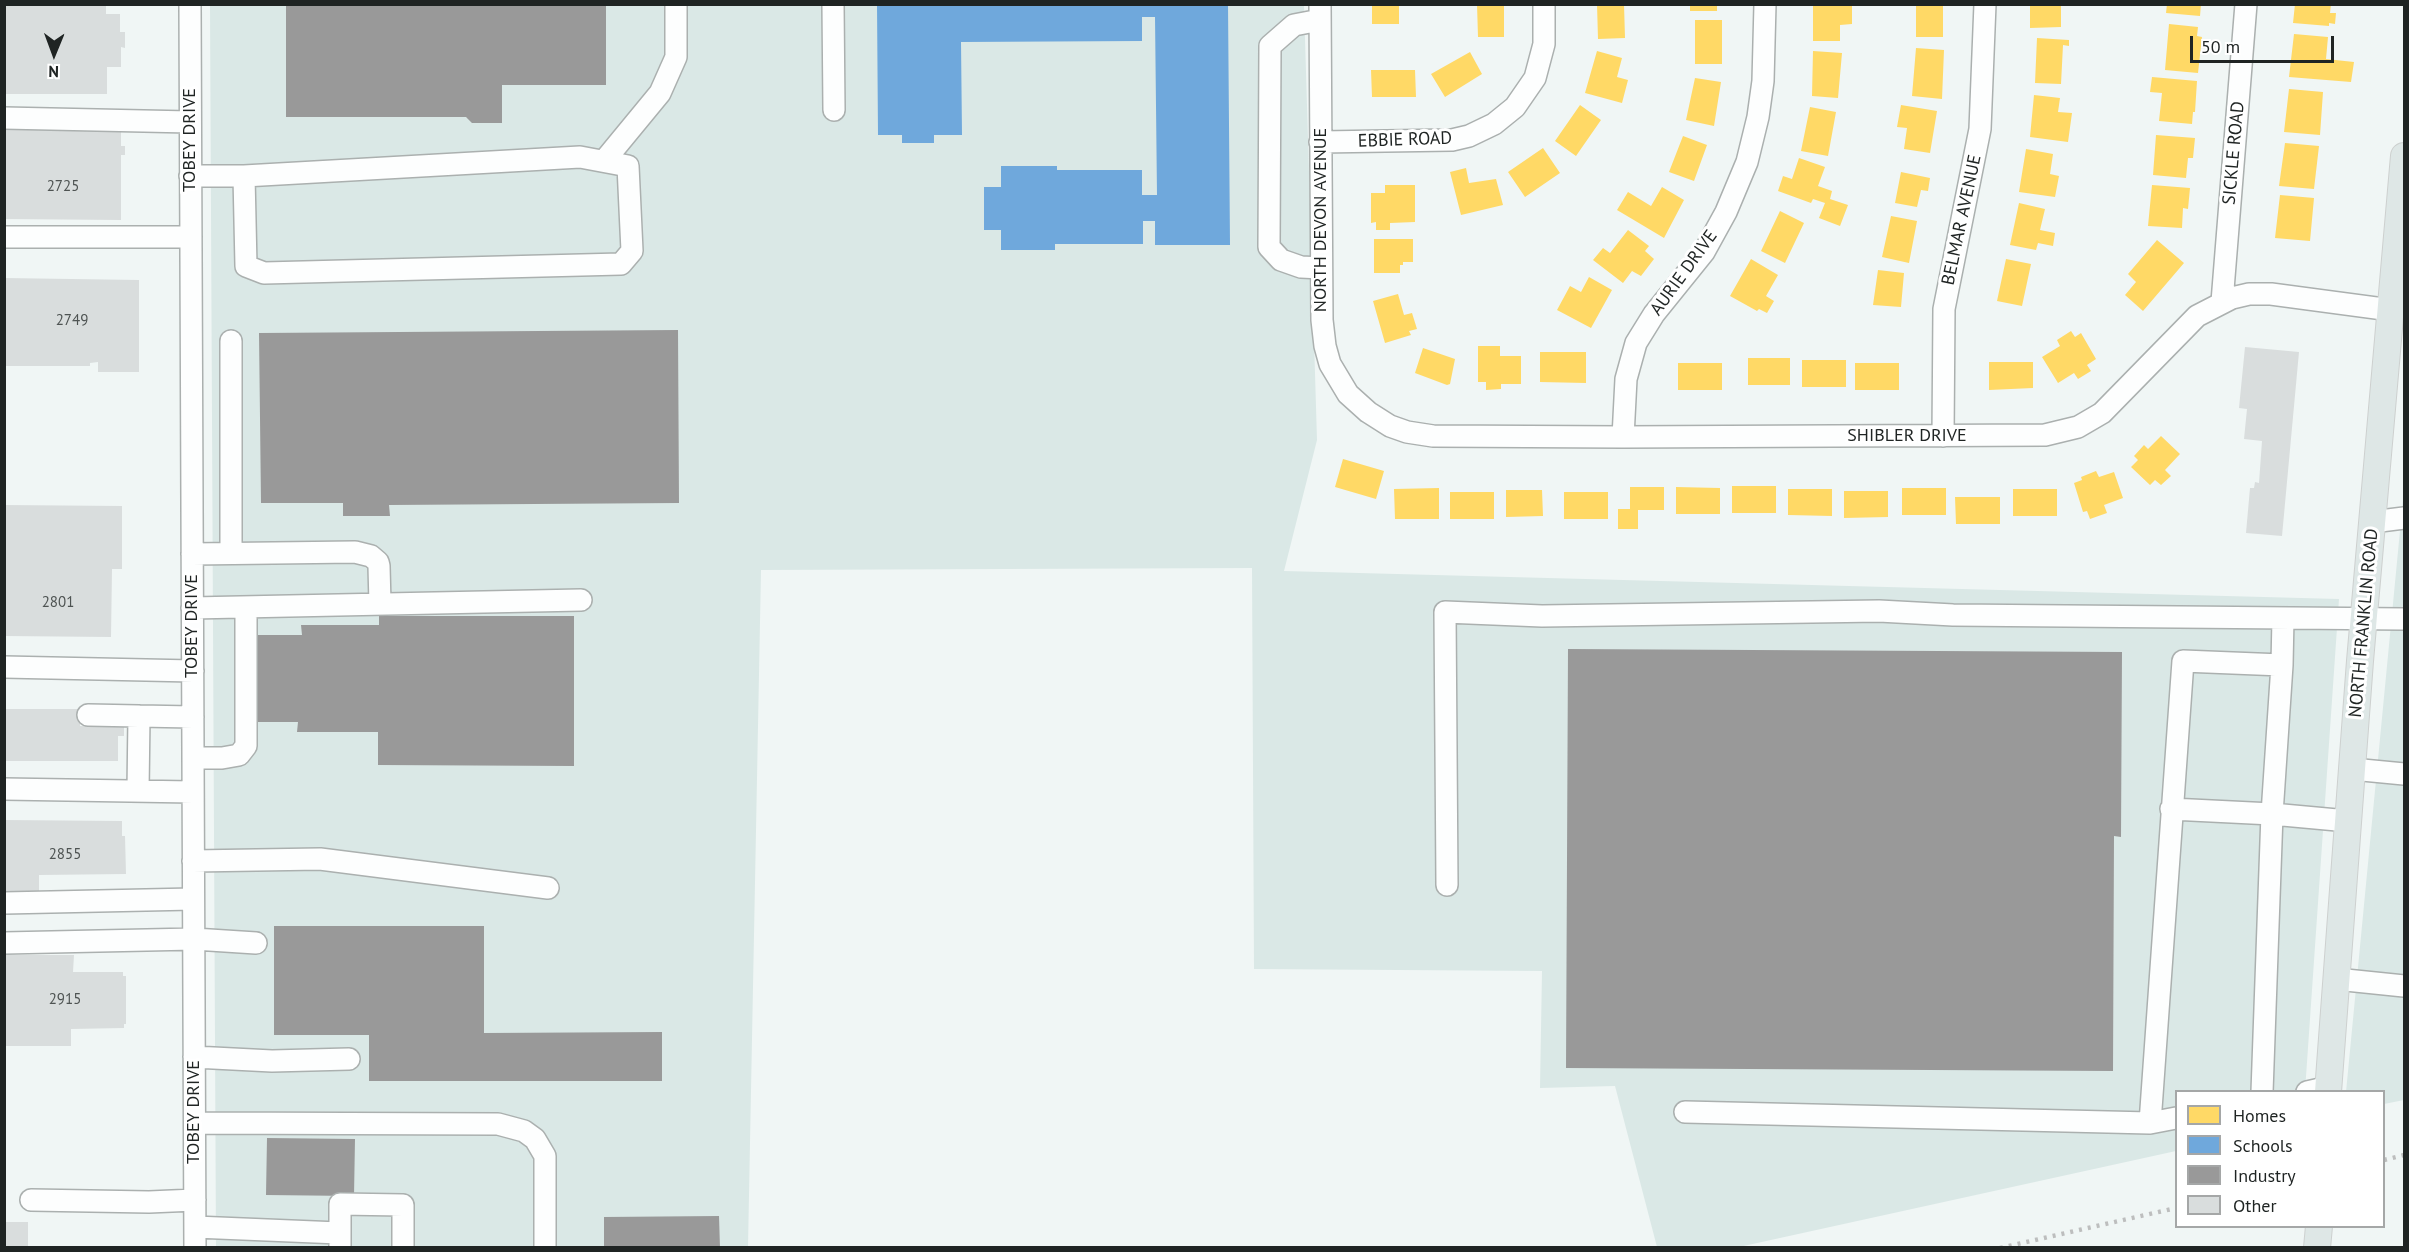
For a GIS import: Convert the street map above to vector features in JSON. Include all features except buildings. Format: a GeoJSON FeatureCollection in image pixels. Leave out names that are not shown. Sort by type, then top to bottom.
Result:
{"type":"FeatureCollection","features":[{"type":"Feature","properties":{"kind":"main road","name":"NORTH FRANKLIN ROAD"},"geometry":{"type":"LineString","coordinates":[[2321,1090],[2336,979],[2364,618],[2404,156]]}},
{"type":"Feature","properties":{"kind":"main road"},"geometry":{"type":"LineString","coordinates":[[2317,1248],[2319,1228]]}},
{"type":"Feature","properties":{"kind":"street","name":"TOBEY DRIVE"},"geometry":{"type":"LineString","coordinates":[[190,4],[195,1237]]}},
{"type":"Feature","properties":{"kind":"street"},"geometry":{"type":"LineString","coordinates":[[604,161],[660,93],[676,57],[675,4]]}},
{"type":"Feature","properties":{"kind":"street"},"geometry":{"type":"LineString","coordinates":[[834,4],[834,110]]}},
{"type":"Feature","properties":{"kind":"street","name":"EBBIE ROAD"},"geometry":{"type":"LineString","coordinates":[[1320,142],[1452,140],[1469,136],[1494,124],[1515,107],[1535,78],[1543,51],[1544,4]]}},
{"type":"Feature","properties":{"kind":"street","name":"AURIE DRIVE"},"geometry":{"type":"LineString","coordinates":[[1623,437],[1624,388],[1636,343],[1654,314],[1704,252],[1726,212],[1747,162],[1758,117],[1763,81],[1765,4]]}},
{"type":"Feature","properties":{"kind":"street","name":"BELMAR AVENUE"},"geometry":{"type":"LineString","coordinates":[[1943,436],[1944,309],[1980,129],[1985,4]]}},
{"type":"Feature","properties":{"kind":"street","name":"SICKLE ROAD"},"geometry":{"type":"LineString","coordinates":[[2222,302],[2246,4]]}},
{"type":"Feature","properties":{"kind":"street"},"geometry":{"type":"LineString","coordinates":[[1320,12],[1294,25],[1270,46],[1269,247],[1281,260],[1301,267],[1321,268]]}},
{"type":"Feature","properties":{"kind":"street","name":"NORTH DEVON AVENUE"},"geometry":{"type":"LineString","coordinates":[[1320,12],[1322,329],[1327,355],[1338,380],[1348,394],[1375,417]]}},
{"type":"Feature","properties":{"kind":"street"},"geometry":{"type":"LineString","coordinates":[[4,118],[190,122]]}},
{"type":"Feature","properties":{"kind":"street"},"geometry":{"type":"LineString","coordinates":[[190,176],[244,176],[580,157],[604,161],[628,166],[632,251],[621,264],[264,273],[246,266],[244,176]]}},
{"type":"Feature","properties":{"kind":"street"},"geometry":{"type":"LineString","coordinates":[[4,237],[191,237]]}},
{"type":"Feature","properties":{"kind":"street","name":"SHIBLER DRIVE"},"geometry":{"type":"LineString","coordinates":[[1375,417],[1407,432],[1424,436],[2045,435],[2086,423],[2109,407],[2197,316],[2222,302],[2249,294],[2271,294],[2391,310]]}},
{"type":"Feature","properties":{"kind":"street"},"geometry":{"type":"LineString","coordinates":[[231,341],[231,553]]}},
{"type":"Feature","properties":{"kind":"street"},"geometry":{"type":"LineString","coordinates":[[2372,522],[2404,518]]}},
{"type":"Feature","properties":{"kind":"street"},"geometry":{"type":"LineString","coordinates":[[192,554],[355,552],[371,556],[378,562],[379,567],[380,604]]}},
{"type":"Feature","properties":{"kind":"street"},"geometry":{"type":"LineString","coordinates":[[192,608],[581,600]]}},
{"type":"Feature","properties":{"kind":"street"},"geometry":{"type":"LineString","coordinates":[[193,758],[222,758],[238,755],[246,746],[246,607]]}},
{"type":"Feature","properties":{"kind":"street"},"geometry":{"type":"LineString","coordinates":[[1446,885],[1445,612],[1542,616],[1879,611],[1953,615],[2404,620]]}},
{"type":"Feature","properties":{"kind":"street"},"geometry":{"type":"LineString","coordinates":[[2262,1090],[2272,814],[2283,618]]}},
{"type":"Feature","properties":{"kind":"street"},"geometry":{"type":"LineString","coordinates":[[2150,1123],[2183,661],[2282,665]]}},
{"type":"Feature","properties":{"kind":"street"},"geometry":{"type":"LineString","coordinates":[[4,667],[193,671]]}},
{"type":"Feature","properties":{"kind":"street"},"geometry":{"type":"LineString","coordinates":[[88,715],[193,717]]}},
{"type":"Feature","properties":{"kind":"street"},"geometry":{"type":"LineString","coordinates":[[138,791],[139,716]]}},
{"type":"Feature","properties":{"kind":"street"},"geometry":{"type":"LineString","coordinates":[[2352,769],[2404,774]]}},
{"type":"Feature","properties":{"kind":"street"},"geometry":{"type":"LineString","coordinates":[[4,789],[193,792]]}},
{"type":"Feature","properties":{"kind":"street"},"geometry":{"type":"LineString","coordinates":[[2171,809],[2272,814],[2348,821]]}},
{"type":"Feature","properties":{"kind":"street"},"geometry":{"type":"LineString","coordinates":[[193,861],[320,859],[548,888]]}},
{"type":"Feature","properties":{"kind":"street"},"geometry":{"type":"LineString","coordinates":[[4,903],[194,899]]}},
{"type":"Feature","properties":{"kind":"street"},"geometry":{"type":"LineString","coordinates":[[4,943],[194,939],[256,943]]}},
{"type":"Feature","properties":{"kind":"street"},"geometry":{"type":"LineString","coordinates":[[2336,979],[2404,986]]}},
{"type":"Feature","properties":{"kind":"street"},"geometry":{"type":"LineString","coordinates":[[194,1057],[272,1061],[349,1059]]}},
{"type":"Feature","properties":{"kind":"street"},"geometry":{"type":"LineString","coordinates":[[1685,1112],[2150,1123],[2175,1118]]}},
{"type":"Feature","properties":{"kind":"street"},"geometry":{"type":"LineString","coordinates":[[195,1123],[498,1124],[524,1131],[535,1139],[545,1156],[545,1248]]}},
{"type":"Feature","properties":{"kind":"street"},"geometry":{"type":"LineString","coordinates":[[31,1200],[149,1202],[195,1200]]}},
{"type":"Feature","properties":{"kind":"street"},"geometry":{"type":"LineString","coordinates":[[195,1237],[339,1240],[340,1204],[403,1205],[403,1248]]}},
{"type":"Feature","properties":{"kind":"shaded area"},"geometry":{"type":"Polygon","coordinates":[[[210,5],[1304,5],[1317,440],[1284,571],[2339,599],[2305,1090],[2175,1090],[2175,1151],[1739,1247],[1657,1247],[1615,1086],[1540,1088],[1542,971],[1254,969],[1252,568],[761,570],[748,1247],[216,1247],[210,5]]]}},
{"type":"Feature","properties":{"kind":"shaded area"},"geometry":{"type":"Polygon","coordinates":[[[2404,489],[2404,1100],[2385,1104],[2385,1090],[2346,1090],[2404,489]]]}},
{"type":"Feature","properties":{"kind":"railway"},"geometry":{"type":"LineString","coordinates":[[2385,1160],[2404,1155]]}},
{"type":"Feature","properties":{"kind":"railway"},"geometry":{"type":"LineString","coordinates":[[2000,1248],[2175,1208]]}}]}
